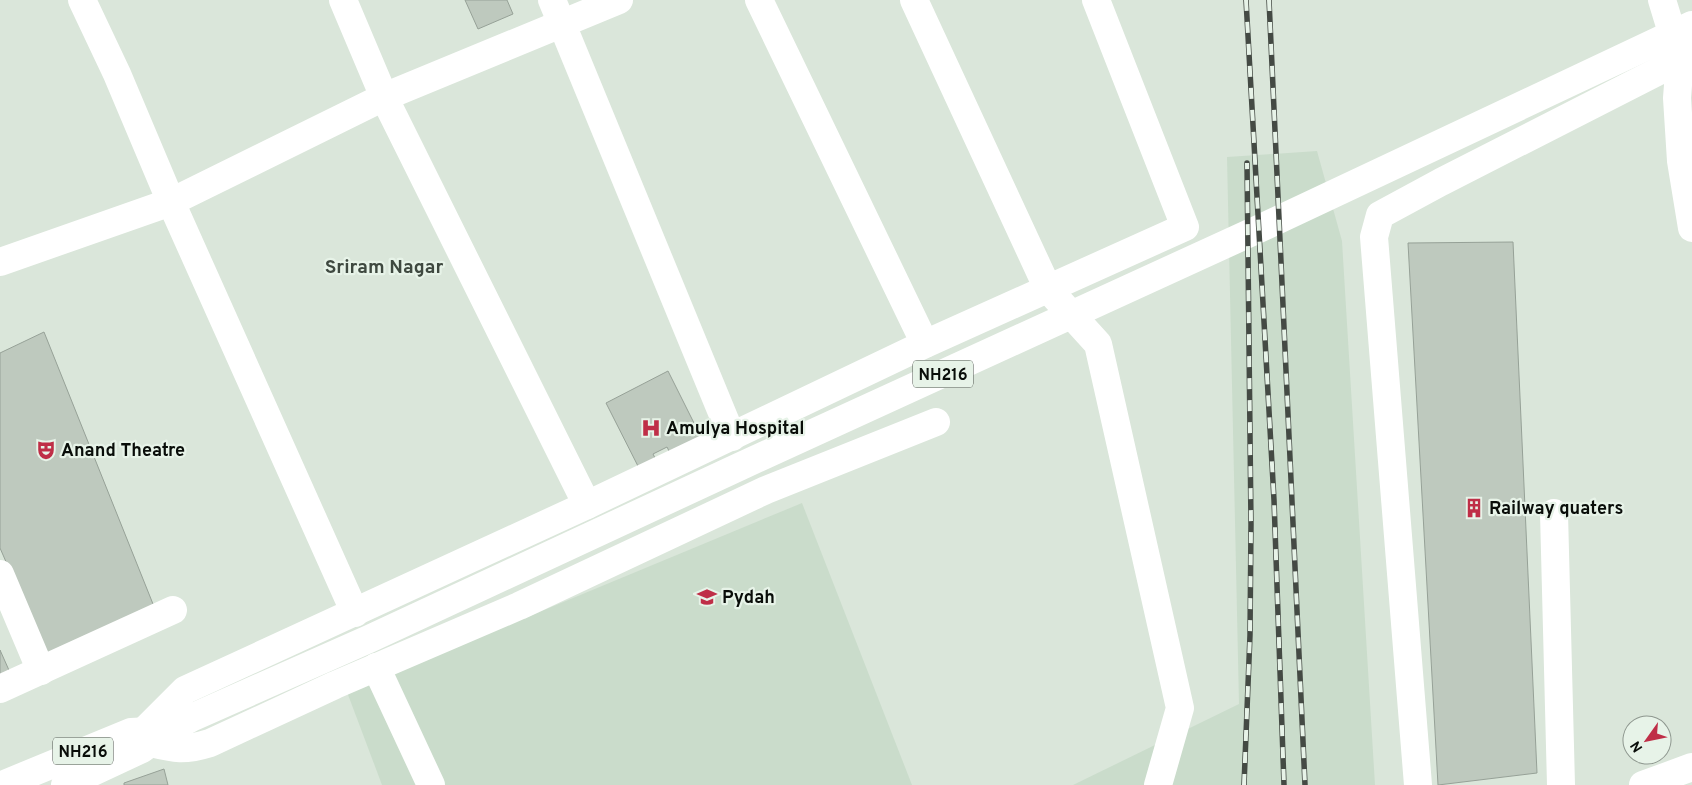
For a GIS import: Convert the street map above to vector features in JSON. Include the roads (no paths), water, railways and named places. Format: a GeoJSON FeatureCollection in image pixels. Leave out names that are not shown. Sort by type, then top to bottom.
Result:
{"type":"FeatureCollection","features":[{"type":"Feature","properties":{"kind":"main road"},"geometry":{"type":"LineString","coordinates":[[82,0],[117,74],[171,202],[355,612]]}},
{"type":"Feature","properties":{"kind":"main road"},"geometry":{"type":"LineString","coordinates":[[343,0],[384,97],[588,505]]}},
{"type":"Feature","properties":{"kind":"main road"},"geometry":{"type":"LineString","coordinates":[[0,262],[171,202],[557,12],[619,0]]}},
{"type":"Feature","properties":{"kind":"main road"},"geometry":{"type":"LineString","coordinates":[[759,0],[925,344]]}},
{"type":"Feature","properties":{"kind":"main road"},"geometry":{"type":"LineString","coordinates":[[914,0],[1048,289],[1098,344],[1180,708],[1158,785]]}},
{"type":"Feature","properties":{"kind":"main road"},"geometry":{"type":"LineString","coordinates":[[936,422],[766,490],[519,606],[335,684],[210,743],[196,747],[175,749],[163,731],[185,690],[588,505],[925,344],[1185,227],[1096,0]]}},
{"type":"Feature","properties":{"kind":"main road"},"geometry":{"type":"LineString","coordinates":[[1667,2],[1686,57],[1677,98],[1681,161],[1692,228]]}},
{"type":"Feature","properties":{"kind":"main road"},"geometry":{"type":"LineString","coordinates":[[557,12],[732,437]]}},
{"type":"Feature","properties":{"kind":"main road","name":"NH216"},"geometry":{"type":"LineString","coordinates":[[64,785],[142,749],[163,731],[1263,227],[1692,25]]}},
{"type":"Feature","properties":{"kind":"main road"},"geometry":{"type":"LineString","coordinates":[[1418,785],[1374,237],[1380,215],[1458,173],[1686,57]]}},
{"type":"Feature","properties":{"kind":"main road"},"geometry":{"type":"LineString","coordinates":[[1554,513],[1561,785]]}},
{"type":"Feature","properties":{"kind":"main road"},"geometry":{"type":"LineString","coordinates":[[0,574],[41,671]]}},
{"type":"Feature","properties":{"kind":"main road"},"geometry":{"type":"LineString","coordinates":[[0,689],[173,610]]}},
{"type":"Feature","properties":{"kind":"main road"},"geometry":{"type":"LineString","coordinates":[[376,667],[431,785]]}},
{"type":"Feature","properties":{"kind":"main road","name":"NH216"},"geometry":{"type":"LineString","coordinates":[[2,785],[131,732],[163,731]]}},
{"type":"Feature","properties":{"kind":"main road"},"geometry":{"type":"LineString","coordinates":[[1644,785],[1692,767]]}},
{"type":"Feature","properties":{"kind":"railway"},"geometry":{"type":"LineString","coordinates":[[1246,0],[1274,500],[1284,785]]}},
{"type":"Feature","properties":{"kind":"railway"},"geometry":{"type":"LineString","coordinates":[[1269,0],[1305,785]]}},
{"type":"Feature","properties":{"kind":"railway"},"geometry":{"type":"LineString","coordinates":[[1244,785],[1250,635],[1251,524],[1247,163]]}},
{"type":"Feature","properties":{"kind":"place","name":"Amulya Hospital"},"geometry":{"type":"Point","coordinates":[651,428]}},
{"type":"Feature","properties":{"kind":"place","name":"Anand Theatre"},"geometry":{"type":"Point","coordinates":[46,450]}},
{"type":"Feature","properties":{"kind":"place","name":"Railway quaters"},"geometry":{"type":"Point","coordinates":[1474,508]}},
{"type":"Feature","properties":{"kind":"place","name":"Pydah"},"geometry":{"type":"Point","coordinates":[707,597]}},
{"type":"Feature","properties":{"kind":"district","name":"Sriram Nagar"},"geometry":{"type":"Point","coordinates":[384,266]}}]}
